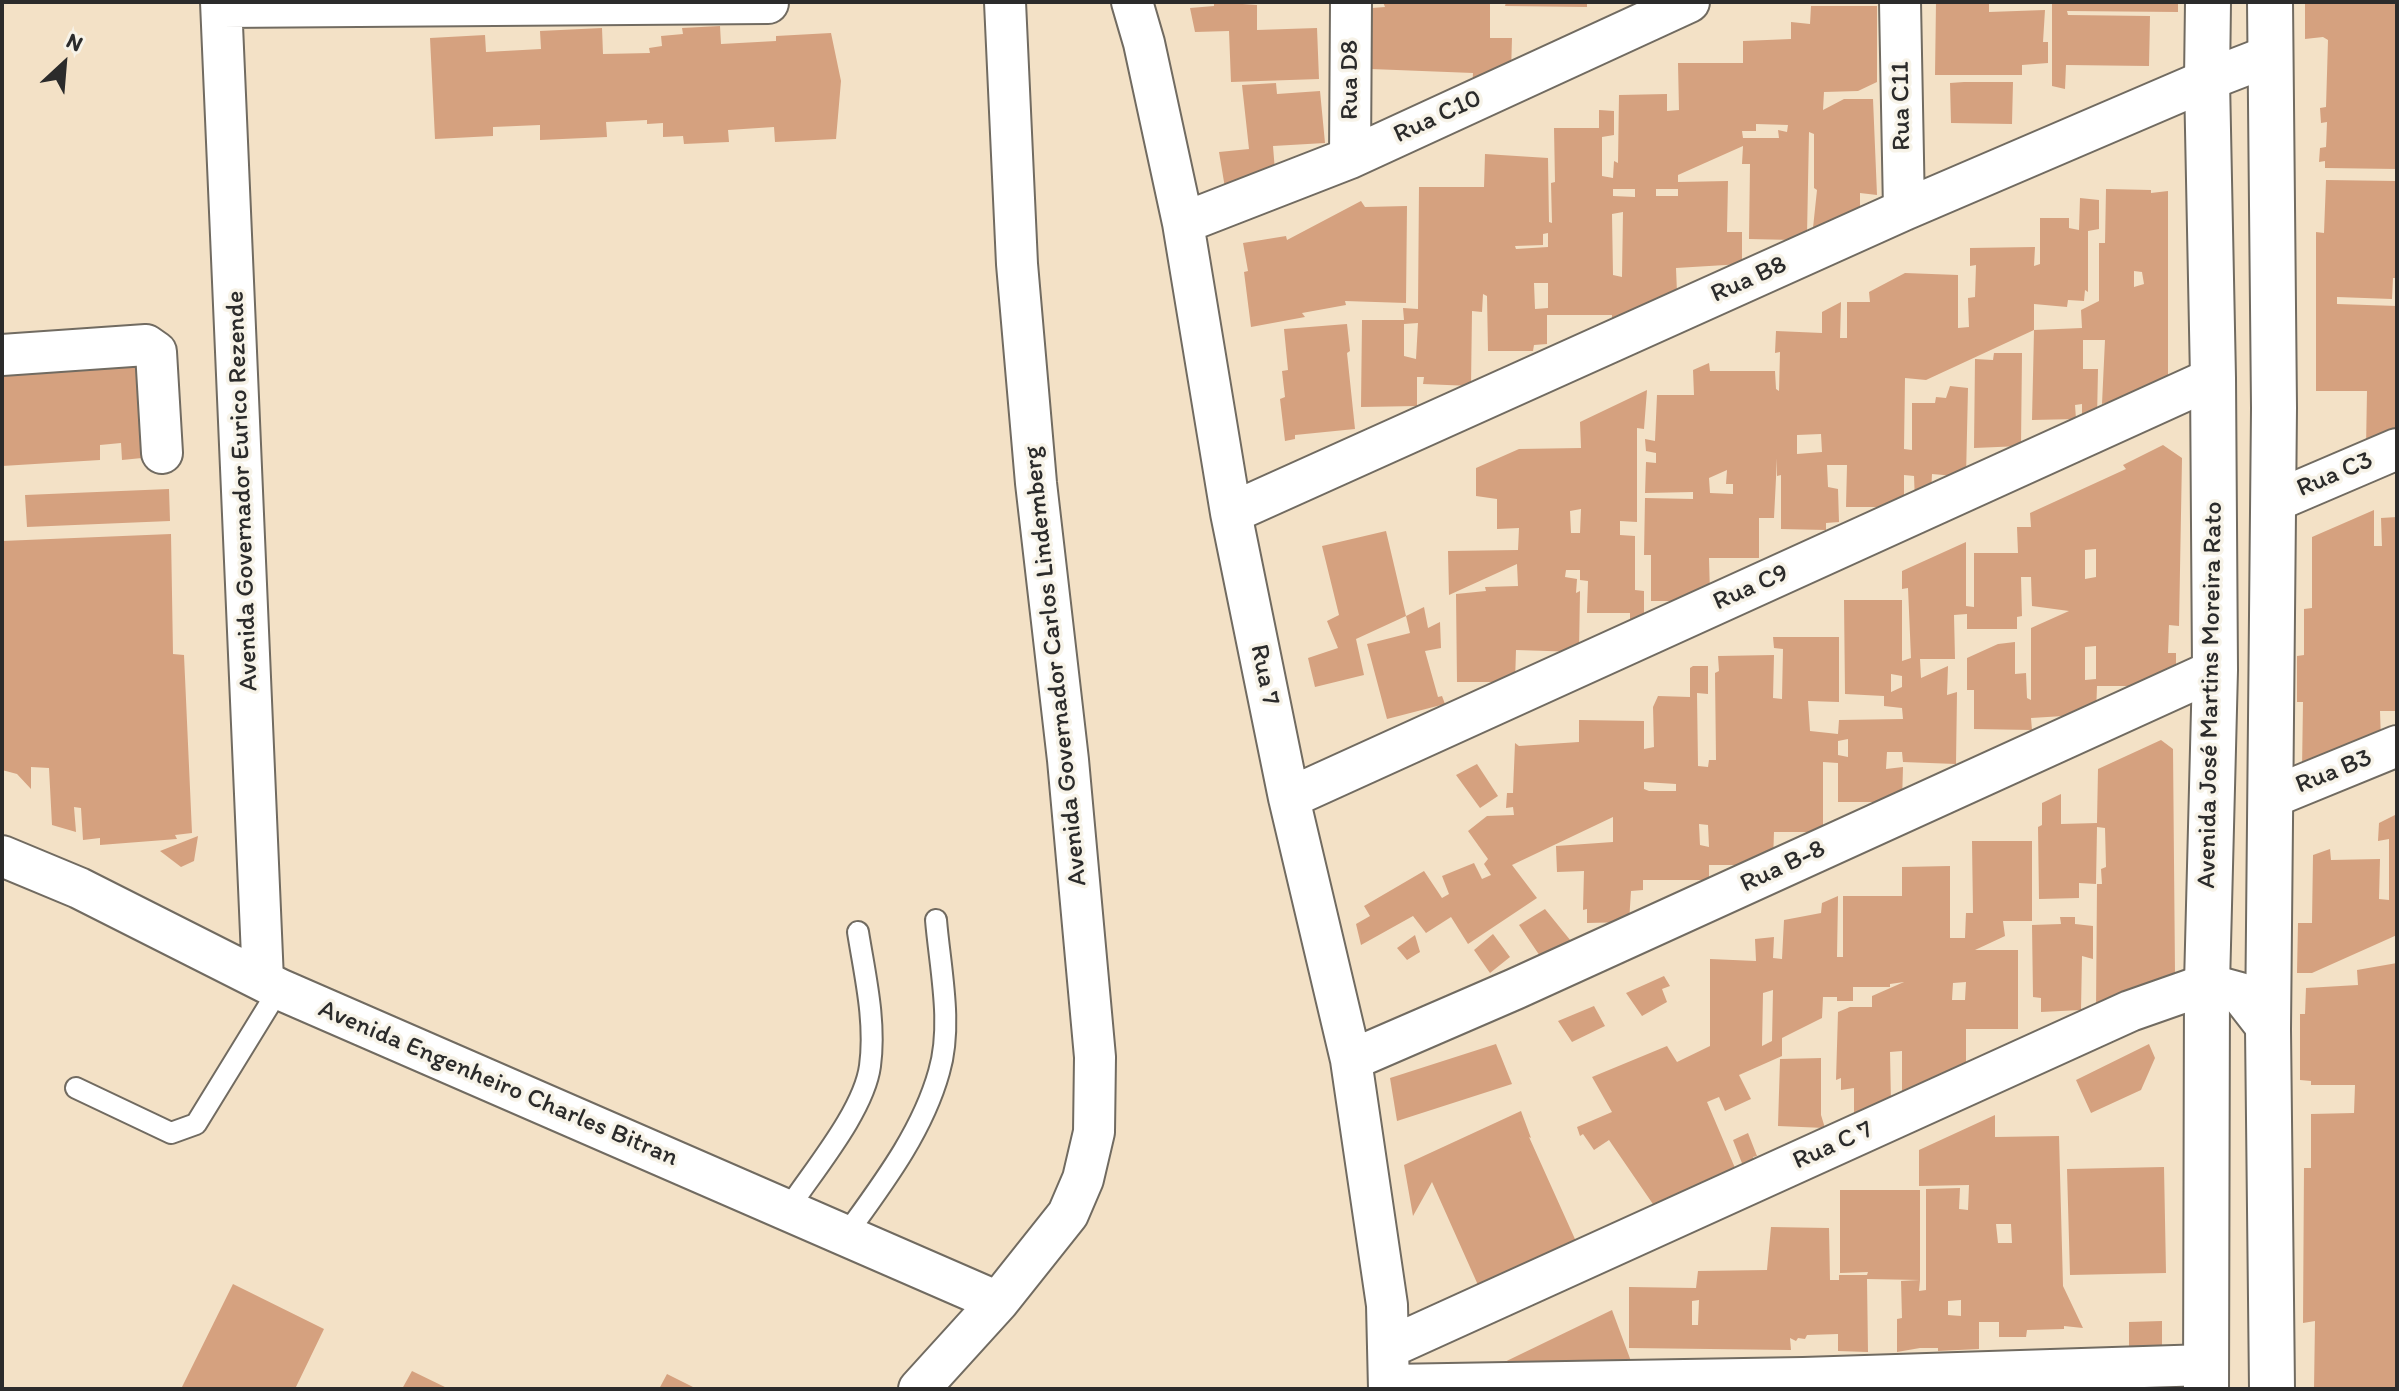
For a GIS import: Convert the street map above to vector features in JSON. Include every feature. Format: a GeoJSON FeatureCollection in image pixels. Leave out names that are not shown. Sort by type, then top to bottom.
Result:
{"type":"FeatureCollection","features":[{"type":"Feature","properties":{"kind":"street","name":"Avenida Governador Carlos Lindemberg"},"geometry":{"type":"LineString","coordinates":[[919,1389],[998,1302],[1068,1214],[1083,1179],[1094,1132],[1095,1057],[1017,264],[1005,2]]}},
{"type":"Feature","properties":{"kind":"street","name":"Rua 7"},"geometry":{"type":"LineString","coordinates":[[1132,2],[1144,43],[1183,223],[1231,513],[1289,798],[1351,1060],[1387,1305],[1389,1374]]}},
{"type":"Feature","properties":{"kind":"street","name":"Rua D8"},"geometry":{"type":"LineString","coordinates":[[1350,158],[1351,2]]}},
{"type":"Feature","properties":{"kind":"street","name":"Rua C10"},"geometry":{"type":"LineString","coordinates":[[1183,223],[1350,158],[1624,16],[1689,2]]}},
{"type":"Feature","properties":{"kind":"street","name":"Rua C11"},"geometry":{"type":"LineString","coordinates":[[1900,2],[1904,210]]}},
{"type":"Feature","properties":{"kind":"street","name":"Avenida José Martins Moreira Rato"},"geometry":{"type":"LineString","coordinates":[[2206,1377],[2207,984],[2215,670],[2208,2]]}},
{"type":"Feature","properties":{"kind":"street"},"geometry":{"type":"LineString","coordinates":[[2270,2],[2273,502],[2268,1029],[2272,1389]]}},
{"type":"Feature","properties":{"kind":"street"},"geometry":{"type":"LineString","coordinates":[[221,4],[768,3]]}},
{"type":"Feature","properties":{"kind":"street","name":"Avenida Governador Eurico Rezende"},"geometry":{"type":"LineString","coordinates":[[221,4],[271,984]]}},
{"type":"Feature","properties":{"kind":"street","name":"Rua B8"},"geometry":{"type":"LineString","coordinates":[[1231,513],[1904,210],[2269,56]]}},
{"type":"Feature","properties":{"kind":"street"},"geometry":{"type":"LineString","coordinates":[[2,355],[146,345],[156,352],[162,453]]}},
{"type":"Feature","properties":{"kind":"street","name":"Rua C9"},"geometry":{"type":"LineString","coordinates":[[1289,798],[2213,378]]}},
{"type":"Feature","properties":{"kind":"street","name":"Rua C3"},"geometry":{"type":"LineString","coordinates":[[2273,502],[2397,449]]}},
{"type":"Feature","properties":{"kind":"street","name":"Rua B-8"},"geometry":{"type":"LineString","coordinates":[[1351,1060],[1515,989],[2215,670]]}},
{"type":"Feature","properties":{"kind":"street","name":"Rua B3"},"geometry":{"type":"LineString","coordinates":[[2270,798],[2397,746]]}},
{"type":"Feature","properties":{"kind":"street","name":"Avenida Engenheiro Charles Bitran"},"geometry":{"type":"LineString","coordinates":[[2,856],[79,888],[271,984],[998,1302]]}},
{"type":"Feature","properties":{"kind":"street"},"geometry":{"type":"LineString","coordinates":[[2207,984],[2240,993],[2268,1029]]}},
{"type":"Feature","properties":{"kind":"street","name":"Rua C 7"},"geometry":{"type":"LineString","coordinates":[[1389,1374],[2130,1011],[2207,984]]}},
{"type":"Feature","properties":{"kind":"street"},"geometry":{"type":"LineString","coordinates":[[1389,1374],[1802,1383],[2206,1377]]}},
{"type":"Feature","properties":{"kind":"lane"},"geometry":{"type":"LineString","coordinates":[[845,1236],[907,1147],[940,1072],[945,1022],[936,920]]}},
{"type":"Feature","properties":{"kind":"lane"},"geometry":{"type":"LineString","coordinates":[[788,1209],[853,1112],[870,1069],[872,1018],[858,932]]}},
{"type":"Feature","properties":{"kind":"lane"},"geometry":{"type":"LineString","coordinates":[[76,1088],[171,1133],[196,1124],[271,984]]}},
{"type":"Feature","properties":{"kind":"building"},"geometry":{"type":"Polygon","coordinates":[[[1214,2],[1257,5],[1257,30],[1317,28],[1319,79],[1231,82],[1229,31],[1195,32],[1190,8],[1214,6],[1214,2]]]}},
{"type":"Feature","properties":{"kind":"building"},"geometry":{"type":"Polygon","coordinates":[[[1383,2],[1490,2],[1490,38],[1512,38],[1511,73],[1472,90],[1473,73],[1371,69],[1372,8],[1385,7],[1383,2]]]}},
{"type":"Feature","properties":{"kind":"building"},"geometry":{"type":"Polygon","coordinates":[[[1506,2],[1587,2],[1587,7],[1505,6],[1506,2]]]}},
{"type":"Feature","properties":{"kind":"building"},"geometry":{"type":"Polygon","coordinates":[[[1936,2],[1989,2],[1989,12],[2045,10],[2043,42],[2048,42],[2048,63],[2022,65],[2022,75],[1935,75],[1936,2]]]}},
{"type":"Feature","properties":{"kind":"building"},"geometry":{"type":"Polygon","coordinates":[[[2052,2],[2178,2],[2178,12],[2067,11],[2068,15],[2150,16],[2149,66],[2066,65],[2065,89],[2052,86],[2052,2]]]}},
{"type":"Feature","properties":{"kind":"building"},"geometry":{"type":"Polygon","coordinates":[[[2305,2],[2397,2],[2397,169],[2325,168],[2325,161],[2319,162],[2320,148],[2326,147],[2327,122],[2321,123],[2320,108],[2326,107],[2328,40],[2323,37],[2305,39],[2305,2]]]}},
{"type":"Feature","properties":{"kind":"building"},"geometry":{"type":"Polygon","coordinates":[[[1811,6],[1877,6],[1877,82],[1858,91],[1824,92],[1823,110],[1844,99],[1873,99],[1877,195],[1860,193],[1860,211],[1850,217],[1836,217],[1836,224],[1826,223],[1826,227],[1813,228],[1817,190],[1814,188],[1814,134],[1809,132],[1807,235],[1794,240],[1749,239],[1750,164],[1742,164],[1743,146],[1678,175],[1678,182],[1728,181],[1727,232],[1742,232],[1742,264],[1676,268],[1677,293],[1612,322],[1612,315],[1547,315],[1547,344],[1534,345],[1533,351],[1488,351],[1487,296],[1483,294],[1482,312],[1472,311],[1471,386],[1423,384],[1424,377],[1417,377],[1417,406],[1361,407],[1362,320],[1404,320],[1403,308],[1418,309],[1419,187],[1484,187],[1485,154],[1548,158],[1549,222],[1552,223],[1554,128],[1599,128],[1599,110],[1614,111],[1614,135],[1602,137],[1602,176],[1613,178],[1614,161],[1618,163],[1619,95],[1667,94],[1667,111],[1679,110],[1678,63],[1743,63],[1743,41],[1791,39],[1791,22],[1810,24],[1811,6]],[[1756,124],[1756,131],[1742,131],[1743,138],[1779,138],[1778,130],[1787,132],[1788,125],[1756,124]],[[1613,189],[1613,196],[1635,197],[1635,189],[1613,189]],[[1656,189],[1656,196],[1678,196],[1678,189],[1656,189]],[[1623,212],[1612,214],[1613,275],[1622,277],[1623,212]],[[1548,233],[1543,234],[1543,245],[1515,246],[1516,249],[1548,247],[1548,233]],[[1534,283],[1535,309],[1548,308],[1548,283],[1534,283]],[[1418,323],[1404,324],[1404,356],[1416,359],[1418,323]]]}},
{"type":"Feature","properties":{"kind":"building"},"geometry":{"type":"Polygon","coordinates":[[[720,26],[721,44],[776,41],[776,36],[831,33],[841,81],[836,139],[775,142],[774,127],[728,130],[729,142],[684,144],[683,136],[663,137],[663,123],[647,124],[647,120],[606,122],[607,137],[540,140],[540,125],[493,127],[493,136],[435,139],[430,38],[485,35],[486,52],[541,49],[540,31],[602,28],[603,54],[650,53],[649,48],[662,46],[661,36],[683,34],[682,28],[720,26]]]}},
{"type":"Feature","properties":{"kind":"building"},"geometry":{"type":"Polygon","coordinates":[[[2013,82],[2012,124],[1951,123],[1950,83],[2013,82]]]}},
{"type":"Feature","properties":{"kind":"building"},"geometry":{"type":"Polygon","coordinates":[[[1276,83],[1277,94],[1320,91],[1325,143],[1273,146],[1276,184],[1227,200],[1219,152],[1249,149],[1242,85],[1276,83]]]}},
{"type":"Feature","properties":{"kind":"building"},"geometry":{"type":"Polygon","coordinates":[[[2326,180],[2397,181],[2397,278],[2393,278],[2392,299],[2337,297],[2337,304],[2397,306],[2397,436],[2366,448],[2367,391],[2316,391],[2316,232],[2324,233],[2326,180]]]}},
{"type":"Feature","properties":{"kind":"building"},"geometry":{"type":"Polygon","coordinates":[[[2106,189],[2151,190],[2151,193],[2168,191],[2168,386],[2102,404],[2105,340],[2083,340],[2083,369],[2098,369],[2097,419],[2082,426],[2082,404],[2075,405],[2076,419],[2032,420],[2034,330],[2082,328],[2081,310],[2099,301],[2099,243],[2105,243],[2106,189]],[[2134,271],[2134,287],[2144,284],[2142,272],[2134,271]]]}},
{"type":"Feature","properties":{"kind":"building"},"geometry":{"type":"Polygon","coordinates":[[[2080,198],[2099,200],[2099,229],[2088,231],[2088,292],[2085,290],[2084,301],[2068,300],[2067,307],[2034,304],[2034,330],[1926,380],[1905,378],[1904,449],[1912,450],[1912,403],[1935,403],[1936,397],[1946,398],[1950,386],[1968,388],[1966,477],[1932,474],[1931,495],[1915,502],[1914,476],[1904,475],[1904,507],[1846,507],[1847,465],[1827,465],[1828,487],[1838,489],[1839,522],[1826,523],[1826,530],[1781,529],[1781,475],[1777,476],[1777,458],[1774,518],[1759,518],[1759,558],[1709,558],[1710,594],[1694,601],[1651,601],[1651,555],[1644,555],[1645,498],[1693,499],[1693,492],[1645,493],[1646,462],[1656,463],[1656,453],[1646,451],[1645,439],[1655,441],[1657,395],[1694,395],[1693,370],[1709,363],[1710,371],[1775,371],[1776,389],[1779,391],[1780,352],[1775,353],[1776,331],[1822,333],[1822,312],[1841,302],[1840,338],[1847,338],[1847,302],[1870,302],[1869,292],[1905,273],[1958,275],[1958,328],[1969,327],[1968,298],[1975,297],[1976,265],[1970,266],[1970,248],[2035,247],[2034,266],[2040,264],[2040,218],[2069,218],[2069,228],[2079,230],[2080,198]],[[1821,434],[1797,435],[1797,454],[1822,452],[1821,434]],[[1727,470],[1709,478],[1710,493],[1733,494],[1733,484],[1726,484],[1727,470]]]}},
{"type":"Feature","properties":{"kind":"building"},"geometry":{"type":"Polygon","coordinates":[[[1361,201],[1365,207],[1407,206],[1406,303],[1345,301],[1346,305],[1302,313],[1305,317],[1251,327],[1243,243],[1286,236],[1287,240],[1361,201]]]}},
{"type":"Feature","properties":{"kind":"building"},"geometry":{"type":"Polygon","coordinates":[[[1347,324],[1355,429],[1295,435],[1295,439],[1285,441],[1280,399],[1285,397],[1282,371],[1288,370],[1284,329],[1347,324]]]}},
{"type":"Feature","properties":{"kind":"building"},"geometry":{"type":"Polygon","coordinates":[[[140,352],[142,458],[122,460],[121,443],[100,445],[100,460],[2,466],[2,359],[140,352]]]}},
{"type":"Feature","properties":{"kind":"building"},"geometry":{"type":"Polygon","coordinates":[[[1994,353],[2022,353],[2021,446],[1974,448],[1975,359],[1993,360],[1994,353]]]}},
{"type":"Feature","properties":{"kind":"building"},"geometry":{"type":"Polygon","coordinates":[[[1647,390],[1644,429],[1637,428],[1637,522],[1620,521],[1620,535],[1635,536],[1635,590],[1644,591],[1644,620],[1630,620],[1630,613],[1587,613],[1588,581],[1580,580],[1580,570],[1566,570],[1565,577],[1577,579],[1576,593],[1580,591],[1579,652],[1516,650],[1515,682],[1457,682],[1456,594],[1486,591],[1485,587],[1518,586],[1517,564],[1449,595],[1448,551],[1518,550],[1519,528],[1497,529],[1497,499],[1476,496],[1476,468],[1519,449],[1581,448],[1580,422],[1647,390]],[[1581,509],[1570,511],[1571,533],[1580,533],[1581,509]]]}},
{"type":"Feature","properties":{"kind":"building"},"geometry":{"type":"Polygon","coordinates":[[[2163,445],[2182,458],[2179,626],[2169,625],[2168,653],[2176,653],[2176,686],[2097,686],[2096,714],[2031,718],[2032,730],[1974,729],[1974,690],[1967,690],[1967,658],[1998,644],[2015,642],[2015,674],[2026,673],[2027,698],[2031,700],[2031,628],[2069,611],[2032,606],[2031,577],[2021,577],[2022,616],[2017,617],[2017,629],[1967,629],[1967,614],[1954,615],[1955,659],[1920,659],[1921,678],[1948,666],[1947,695],[1957,692],[1956,764],[1903,762],[1902,752],[1887,752],[1886,769],[1903,767],[1902,802],[1838,802],[1838,763],[1823,762],[1823,832],[1774,832],[1773,861],[1762,865],[1709,865],[1709,880],[1643,880],[1643,890],[1631,891],[1629,922],[1587,923],[1587,909],[1583,910],[1584,871],[1557,872],[1556,846],[1613,842],[1613,817],[1512,865],[1537,898],[1468,944],[1451,917],[1426,933],[1413,916],[1361,945],[1356,924],[1370,916],[1364,906],[1424,871],[1442,898],[1449,894],[1442,876],[1474,863],[1482,879],[1491,875],[1484,864],[1488,859],[1468,831],[1487,816],[1514,815],[1513,807],[1506,808],[1507,793],[1513,793],[1515,743],[1519,746],[1579,742],[1579,720],[1644,721],[1644,749],[1654,747],[1653,707],[1658,696],[1690,697],[1690,668],[1693,666],[1708,666],[1708,694],[1697,693],[1698,766],[1708,767],[1709,760],[1716,760],[1715,673],[1719,671],[1718,656],[1774,655],[1773,698],[1782,699],[1783,649],[1774,648],[1773,637],[1839,637],[1839,702],[1808,701],[1810,731],[1838,734],[1839,720],[1903,719],[1902,708],[1884,706],[1884,696],[1845,694],[1844,600],[1902,600],[1902,661],[1911,658],[1908,588],[1902,589],[1902,571],[1966,542],[1966,606],[1974,607],[1974,553],[2018,553],[2017,527],[2031,527],[2030,513],[2126,469],[2123,465],[2163,445]],[[2096,549],[2085,550],[2085,579],[2096,577],[2096,549]],[[2096,646],[2085,647],[2085,680],[2096,679],[2096,646]],[[1891,674],[1891,692],[1902,687],[1902,676],[1891,674]],[[1848,739],[1838,741],[1838,755],[1848,757],[1848,739]],[[1644,782],[1644,789],[1676,791],[1676,784],[1644,782]],[[1699,824],[1700,845],[1709,847],[1708,825],[1699,824]]]}},
{"type":"Feature","properties":{"kind":"building"},"geometry":{"type":"Polygon","coordinates":[[[169,489],[170,521],[27,527],[25,495],[169,489]]]}},
{"type":"Feature","properties":{"kind":"building"},"geometry":{"type":"Polygon","coordinates":[[[2374,510],[2374,546],[2382,546],[2381,518],[2397,517],[2397,711],[2380,711],[2381,741],[2302,770],[2303,702],[2297,702],[2297,656],[2304,655],[2304,609],[2312,608],[2312,537],[2374,510]]]}},
{"type":"Feature","properties":{"kind":"building"},"geometry":{"type":"Polygon","coordinates":[[[1386,531],[1406,616],[1356,639],[1364,675],[1315,687],[1308,658],[1338,648],[1327,621],[1339,615],[1322,546],[1386,531]]]}},
{"type":"Feature","properties":{"kind":"building"},"geometry":{"type":"Polygon","coordinates":[[[171,534],[173,654],[184,655],[192,833],[175,835],[177,839],[100,845],[100,838],[83,840],[81,808],[74,807],[76,832],[52,825],[49,768],[31,767],[31,789],[17,774],[2,770],[2,541],[171,534]]]}},
{"type":"Feature","properties":{"kind":"building"},"geometry":{"type":"Polygon","coordinates":[[[1424,607],[1428,628],[1440,622],[1441,648],[1425,651],[1438,697],[1442,696],[1445,704],[1387,719],[1367,644],[1410,633],[1406,616],[1424,607]]]}},
{"type":"Feature","properties":{"kind":"building"},"geometry":{"type":"Polygon","coordinates":[[[2161,740],[2173,749],[2175,974],[2096,1010],[2097,884],[2102,884],[2101,869],[2106,867],[2105,828],[2097,827],[2096,884],[2079,883],[2079,898],[2039,899],[2038,827],[2042,825],[2042,803],[2061,794],[2061,824],[2097,823],[2098,769],[2161,740]]]}},
{"type":"Feature","properties":{"kind":"building"},"geometry":{"type":"Polygon","coordinates":[[[1477,764],[1498,796],[1480,808],[1456,775],[1477,764]]]}},
{"type":"Feature","properties":{"kind":"building"},"geometry":{"type":"Polygon","coordinates":[[[2397,814],[2397,935],[2312,973],[2297,973],[2298,923],[2312,923],[2313,855],[2330,849],[2331,860],[2380,859],[2379,899],[2389,900],[2389,839],[2378,841],[2379,823],[2397,814]]]}},
{"type":"Feature","properties":{"kind":"building"},"geometry":{"type":"Polygon","coordinates":[[[198,836],[194,861],[181,867],[160,851],[198,836]]]}},
{"type":"Feature","properties":{"kind":"building"},"geometry":{"type":"Polygon","coordinates":[[[1972,841],[2032,841],[2032,921],[2003,921],[2005,936],[1975,950],[2018,950],[2018,1029],[1966,1029],[1966,1069],[1902,1098],[1902,1051],[1890,1052],[1891,1103],[1854,1120],[1854,1088],[1841,1090],[1841,1078],[1836,1080],[1838,1012],[1850,1007],[1872,1007],[1872,996],[1904,982],[1890,984],[1890,987],[1853,987],[1853,1001],[1823,997],[1822,1018],[1782,1038],[1782,1056],[1739,1075],[1751,1099],[1725,1111],[1719,1097],[1707,1102],[1738,1175],[1657,1210],[1609,1140],[1594,1150],[1583,1134],[1580,1136],[1577,1127],[1612,1112],[1592,1077],[1667,1046],[1677,1062],[1710,1046],[1710,959],[1756,961],[1755,939],[1774,937],[1773,958],[1782,959],[1784,920],[1821,913],[1822,903],[1838,896],[1837,957],[1843,957],[1843,896],[1902,896],[1902,867],[1950,866],[1950,938],[1965,938],[1966,913],[1973,913],[1972,841]],[[1966,982],[1953,983],[1952,1000],[1965,1000],[1966,982]],[[1773,990],[1763,993],[1762,1046],[1772,1041],[1773,990]]]}},
{"type":"Feature","properties":{"kind":"building"},"geometry":{"type":"Polygon","coordinates":[[[1545,909],[1579,951],[1542,959],[1519,925],[1545,909]]]}},
{"type":"Feature","properties":{"kind":"building"},"geometry":{"type":"Polygon","coordinates":[[[2060,917],[2075,917],[2075,924],[2093,926],[2093,959],[2082,956],[2081,1010],[2041,1012],[2041,998],[2033,997],[2032,925],[2061,924],[2060,917]]]}},
{"type":"Feature","properties":{"kind":"building"},"geometry":{"type":"Polygon","coordinates":[[[1493,934],[1510,957],[1490,973],[1474,950],[1493,934]]]}},
{"type":"Feature","properties":{"kind":"building"},"geometry":{"type":"Polygon","coordinates":[[[1415,935],[1420,952],[1407,960],[1397,948],[1415,935]]]}},
{"type":"Feature","properties":{"kind":"building"},"geometry":{"type":"Polygon","coordinates":[[[2397,963],[2397,1389],[2314,1389],[2315,1321],[2303,1323],[2304,1168],[2311,1168],[2311,1114],[2354,1113],[2355,1085],[2311,1085],[2311,1081],[2300,1080],[2300,1014],[2305,1014],[2306,988],[2358,985],[2357,970],[2397,963]]]}},
{"type":"Feature","properties":{"kind":"building"},"geometry":{"type":"Polygon","coordinates":[[[1664,976],[1670,986],[1662,989],[1667,1002],[1642,1016],[1626,993],[1664,976]]]}},
{"type":"Feature","properties":{"kind":"building"},"geometry":{"type":"Polygon","coordinates":[[[1594,1006],[1605,1026],[1572,1042],[1558,1021],[1594,1006]]]}},
{"type":"Feature","properties":{"kind":"building"},"geometry":{"type":"Polygon","coordinates":[[[1496,1044],[1512,1084],[1397,1121],[1390,1078],[1496,1044]]]}},
{"type":"Feature","properties":{"kind":"building"},"geometry":{"type":"Polygon","coordinates":[[[2149,1044],[2155,1058],[2141,1090],[2091,1113],[2076,1080],[2149,1044]]]}},
{"type":"Feature","properties":{"kind":"building"},"geometry":{"type":"Polygon","coordinates":[[[1821,1058],[1821,1115],[1825,1128],[1778,1126],[1780,1059],[1821,1058]]]}},
{"type":"Feature","properties":{"kind":"building"},"geometry":{"type":"Polygon","coordinates":[[[1521,1111],[1529,1137],[1579,1248],[1482,1294],[1432,1182],[1413,1216],[1404,1165],[1521,1111]]]}},
{"type":"Feature","properties":{"kind":"building"},"geometry":{"type":"Polygon","coordinates":[[[1995,1115],[1995,1137],[2059,1136],[2063,1286],[2083,1328],[2064,1326],[2064,1329],[2027,1330],[2026,1337],[1999,1337],[1999,1322],[1979,1322],[1979,1349],[1938,1351],[1938,1348],[1920,1348],[1897,1352],[1897,1319],[1902,1318],[1901,1281],[1920,1280],[1919,1291],[1926,1290],[1926,1189],[1960,1188],[1959,1209],[1968,1210],[1969,1185],[1919,1186],[1919,1150],[1995,1115]],[[1996,1224],[1998,1243],[2012,1243],[2011,1224],[1996,1224]],[[1961,1300],[1948,1301],[1948,1315],[1961,1316],[1961,1300]]]}},
{"type":"Feature","properties":{"kind":"building"},"geometry":{"type":"Polygon","coordinates":[[[1748,1133],[1757,1156],[1753,1157],[1756,1166],[1745,1171],[1733,1140],[1748,1133]]]}},
{"type":"Feature","properties":{"kind":"building"},"geometry":{"type":"Polygon","coordinates":[[[2164,1167],[2166,1273],[2070,1275],[2067,1169],[2164,1167]]]}},
{"type":"Feature","properties":{"kind":"building"},"geometry":{"type":"Polygon","coordinates":[[[1840,1190],[1920,1190],[1920,1280],[1867,1279],[1868,1352],[1838,1351],[1838,1334],[1807,1335],[1805,1339],[1798,1338],[1796,1341],[1790,1338],[1791,1350],[1629,1348],[1629,1287],[1696,1288],[1698,1271],[1767,1270],[1771,1227],[1829,1228],[1830,1280],[1839,1280],[1839,1275],[1867,1275],[1868,1272],[1840,1273],[1840,1190]],[[1699,1300],[1692,1301],[1692,1325],[1698,1325],[1699,1300]]]}},
{"type":"Feature","properties":{"kind":"building"},"geometry":{"type":"Polygon","coordinates":[[[233,1284],[324,1329],[295,1389],[181,1389],[233,1284]]]}},
{"type":"Feature","properties":{"kind":"building"},"geometry":{"type":"Polygon","coordinates":[[[1612,1310],[1635,1372],[1490,1369],[1612,1310]]]}},
{"type":"Feature","properties":{"kind":"building"},"geometry":{"type":"Polygon","coordinates":[[[2162,1321],[2162,1350],[2129,1352],[2129,1322],[2162,1321]]]}},
{"type":"Feature","properties":{"kind":"building"},"geometry":{"type":"Polygon","coordinates":[[[412,1371],[449,1389],[402,1389],[412,1371]]]}},
{"type":"Feature","properties":{"kind":"building"},"geometry":{"type":"Polygon","coordinates":[[[667,1374],[697,1389],[659,1389],[667,1374]]]}}]}
